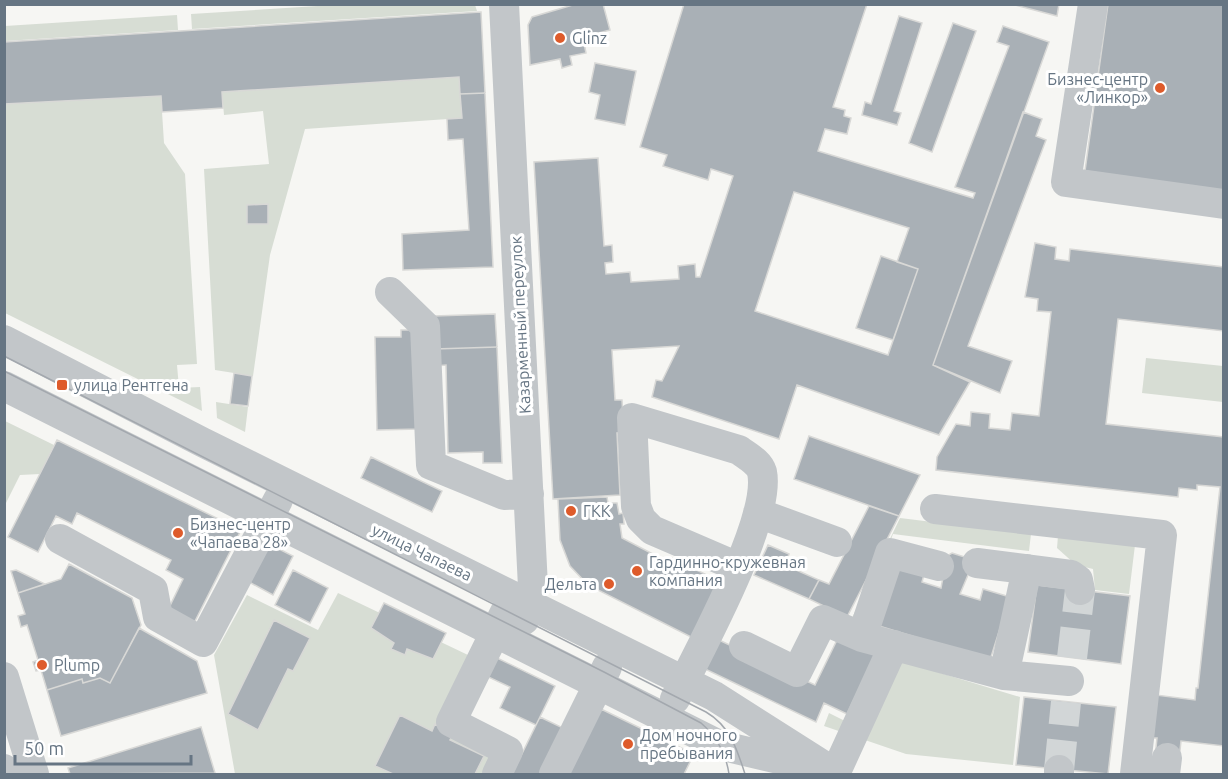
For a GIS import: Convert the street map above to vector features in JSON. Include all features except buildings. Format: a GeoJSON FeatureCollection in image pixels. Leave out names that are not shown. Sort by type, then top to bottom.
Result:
{"type":"FeatureCollection","features":[{"type":"Feature","properties":{"kind":"street","name":"Казарменный переулок"},"geometry":{"type":"LineString","coordinates":[[497,774],[508,751],[452,722],[506,637],[521,601],[532,587],[520,95],[504,4]]}},
{"type":"Feature","properties":{"kind":"street"},"geometry":{"type":"LineString","coordinates":[[1093,4],[1066,182],[1224,204]]}},
{"type":"Feature","properties":{"kind":"street"},"geometry":{"type":"LineString","coordinates":[[390,292],[425,326],[431,465],[504,495],[529,494]]}},
{"type":"Feature","properties":{"kind":"street","name":"улица Чапаева"},"geometry":{"type":"LineString","coordinates":[[4,340],[205,433],[286,484],[684,681],[734,708],[840,774]]}},
{"type":"Feature","properties":{"kind":"street"},"geometry":{"type":"LineString","coordinates":[[4,386],[719,744],[737,762],[840,774],[894,645]]}},
{"type":"Feature","properties":{"kind":"street"},"geometry":{"type":"LineString","coordinates":[[666,718],[729,592],[758,513],[763,489],[761,470],[752,459],[739,450],[632,418],[636,506],[641,519],[652,530],[738,567]]}},
{"type":"Feature","properties":{"kind":"street"},"geometry":{"type":"LineString","coordinates":[[186,476],[205,433]]}},
{"type":"Feature","properties":{"kind":"street"},"geometry":{"type":"LineString","coordinates":[[60,539],[153,590],[158,617],[203,642],[286,484]]}},
{"type":"Feature","properties":{"kind":"street"},"geometry":{"type":"LineString","coordinates":[[935,509],[1162,535],[1134,774]]}},
{"type":"Feature","properties":{"kind":"street"},"geometry":{"type":"LineString","coordinates":[[758,513],[837,542]]}},
{"type":"Feature","properties":{"kind":"street"},"geometry":{"type":"LineString","coordinates":[[862,637],[890,553],[939,566]]}},
{"type":"Feature","properties":{"kind":"street"},"geometry":{"type":"LineString","coordinates":[[977,563],[1071,575],[1078,580],[1080,590]]}},
{"type":"Feature","properties":{"kind":"street"},"geometry":{"type":"LineString","coordinates":[[1004,675],[1027,569]]}},
{"type":"Feature","properties":{"kind":"street"},"geometry":{"type":"LineString","coordinates":[[744,646],[796,672],[823,620],[862,637],[1004,675],[1069,680]]}},
{"type":"Feature","properties":{"kind":"street"},"geometry":{"type":"LineString","coordinates":[[554,774],[616,648]]}},
{"type":"Feature","properties":{"kind":"street"},"geometry":{"type":"LineString","coordinates":[[4,677],[16,770]]}},
{"type":"Feature","properties":{"kind":"street"},"geometry":{"type":"LineString","coordinates":[[734,708],[737,762]]}},
{"type":"Feature","properties":{"kind":"shaded area"},"geometry":{"type":"Polygon","coordinates":[[[349,4],[475,5],[477,11],[192,29],[191,14],[349,4]]]}},
{"type":"Feature","properties":{"kind":"shaded area"},"geometry":{"type":"Polygon","coordinates":[[[177,15],[178,30],[5,41],[5,26],[177,15]]]}},
{"type":"Feature","properties":{"kind":"shaded area"},"geometry":{"type":"Polygon","coordinates":[[[459,77],[462,118],[305,129],[270,255],[253,376],[215,370],[204,169],[269,164],[263,111],[224,115],[222,92],[459,77]],[[268,204],[247,205],[247,224],[268,204]]]}},
{"type":"Feature","properties":{"kind":"shaded area"},"geometry":{"type":"Polygon","coordinates":[[[161,96],[164,143],[185,174],[197,364],[177,365],[179,388],[200,387],[202,411],[5,313],[4,104],[161,96]]]}},
{"type":"Feature","properties":{"kind":"shaded area"},"geometry":{"type":"Polygon","coordinates":[[[1146,358],[1223,366],[1223,402],[1142,393],[1146,358]]]}},
{"type":"Feature","properties":{"kind":"shaded area"},"geometry":{"type":"Polygon","coordinates":[[[216,402],[248,407],[245,432],[217,418],[216,402]]]}},
{"type":"Feature","properties":{"kind":"shaded area"},"geometry":{"type":"Polygon","coordinates":[[[5,421],[54,445],[40,474],[20,475],[5,505],[5,421]]]}},
{"type":"Feature","properties":{"kind":"shaded area"},"geometry":{"type":"Polygon","coordinates":[[[900,518],[1031,534],[1029,551],[893,534],[861,627],[850,622],[900,518]]]}},
{"type":"Feature","properties":{"kind":"shaded area"},"geometry":{"type":"Polygon","coordinates":[[[1058,536],[1135,545],[1129,594],[1095,590],[1093,569],[1076,565],[1057,548],[1058,536]]]}},
{"type":"Feature","properties":{"kind":"shaded area"},"geometry":{"type":"Polygon","coordinates":[[[338,593],[468,655],[444,707],[500,737],[482,774],[235,774],[214,655],[247,595],[318,630],[338,593]]]}},
{"type":"Feature","properties":{"kind":"shaded area"},"geometry":{"type":"Polygon","coordinates":[[[881,655],[1020,697],[1013,765],[906,754],[824,726],[829,713],[849,723],[881,655]]]}},
{"type":"Feature","properties":{"kind":"tunnel"},"geometry":{"type":"LineString","coordinates":[[1072,658],[1080,590]]}},
{"type":"Feature","properties":{"kind":"tunnel"},"geometry":{"type":"LineString","coordinates":[[1059,770],[1066,702]]}},
{"type":"Feature","properties":{"kind":"tram line"},"geometry":{"type":"LineString","coordinates":[[4,356],[706,712],[727,731],[745,774]]}},
{"type":"Feature","properties":{"kind":"tram line"},"geometry":{"type":"LineString","coordinates":[[4,371],[701,723],[720,746],[729,774]]}},
{"type":"Feature","properties":{"kind":"place","name":"Glinz"},"geometry":{"type":"Point","coordinates":[560,38]}},
{"type":"Feature","properties":{"kind":"place","name":"Бизнес-центр «Линкор»"},"geometry":{"type":"Point","coordinates":[1160,88]}},
{"type":"Feature","properties":{"kind":"place","name":"улица Рентгена"},"geometry":{"type":"Point","coordinates":[62,385]}},
{"type":"Feature","properties":{"kind":"place","name":"ГКК"},"geometry":{"type":"Point","coordinates":[571,511]}},
{"type":"Feature","properties":{"kind":"place","name":"Бизнес-центр «Чапаева 28»"},"geometry":{"type":"Point","coordinates":[178,533]}},
{"type":"Feature","properties":{"kind":"place","name":"Гардинно-кружевная компания"},"geometry":{"type":"Point","coordinates":[637,571]}},
{"type":"Feature","properties":{"kind":"place","name":"Дельта"},"geometry":{"type":"Point","coordinates":[609,584]}},
{"type":"Feature","properties":{"kind":"place","name":"Plump"},"geometry":{"type":"Point","coordinates":[42,665]}},
{"type":"Feature","properties":{"kind":"place","name":"Дом ночного пребывания"},"geometry":{"type":"Point","coordinates":[628,744]}}]}
